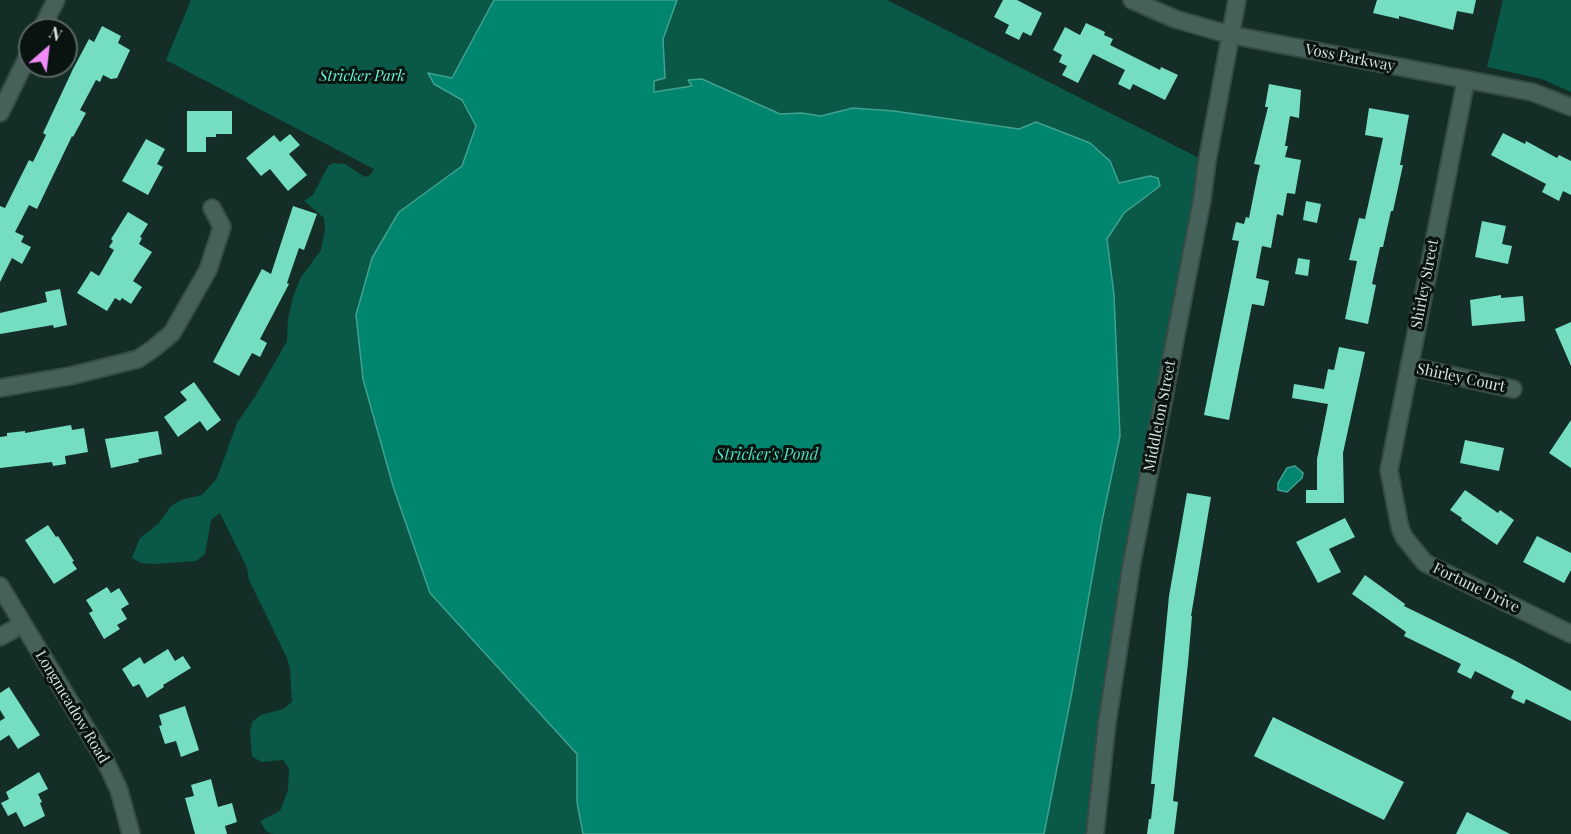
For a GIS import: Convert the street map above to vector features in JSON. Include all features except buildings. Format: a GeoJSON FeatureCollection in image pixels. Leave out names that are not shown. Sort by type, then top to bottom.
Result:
{"type":"FeatureCollection","features":[{"type":"Feature","properties":{"kind":"street","name":"Voss Parkway"},"geometry":{"type":"LineString","coordinates":[[1132,0],[1175,19],[1231,35],[1532,92],[1571,107]]}},
{"type":"Feature","properties":{"kind":"street","name":"Middleton Street"},"geometry":{"type":"LineString","coordinates":[[1095,834],[1107,723],[1132,562],[1202,200],[1206,162],[1237,0]]}},
{"type":"Feature","properties":{"kind":"street"},"geometry":{"type":"LineString","coordinates":[[46,18],[52,1]]}},
{"type":"Feature","properties":{"kind":"street"},"geometry":{"type":"LineString","coordinates":[[0,113],[18,76]]}},
{"type":"Feature","properties":{"kind":"street","name":"Shirley Street"},"geometry":{"type":"LineString","coordinates":[[1392,488],[1389,471],[1466,80]]}},
{"type":"Feature","properties":{"kind":"street"},"geometry":{"type":"LineString","coordinates":[[0,388],[70,376],[138,359],[172,333],[208,270],[222,227],[212,208]]}},
{"type":"Feature","properties":{"kind":"street","name":"Shirley Court"},"geometry":{"type":"LineString","coordinates":[[1409,366],[1513,389]]}},
{"type":"Feature","properties":{"kind":"street","name":"Fortune Drive"},"geometry":{"type":"LineString","coordinates":[[1392,488],[1400,528],[1404,537],[1425,563],[1571,634]]}},
{"type":"Feature","properties":{"kind":"street","name":"Longmeadow Road"},"geometry":{"type":"LineString","coordinates":[[0,586],[105,760],[119,790],[131,834]]}},
{"type":"Feature","properties":{"kind":"street"},"geometry":{"type":"LineString","coordinates":[[0,637],[23,624]]}},
{"type":"Feature","properties":{"kind":"green space","name":"Stricker's Pond"},"geometry":{"type":"Polygon","coordinates":[[[191,0],[887,0],[1207,162],[1132,562],[1095,834],[273,834],[266,831],[260,821],[280,811],[288,790],[289,769],[283,760],[261,762],[252,756],[250,733],[252,722],[261,715],[283,709],[292,702],[290,669],[287,658],[249,580],[247,568],[220,513],[211,520],[205,554],[196,561],[153,564],[141,563],[132,558],[140,538],[158,524],[171,506],[181,500],[202,495],[217,478],[237,423],[287,341],[288,319],[293,297],[301,277],[321,250],[325,229],[324,218],[304,201],[313,195],[328,166],[333,163],[345,164],[365,177],[370,175],[374,169],[166,60],[191,0]]]}},
{"type":"Feature","properties":{"kind":"green space"},"geometry":{"type":"Polygon","coordinates":[[[1503,0],[1571,0],[1571,92],[1542,79],[1487,67],[1503,0]]]}},
{"type":"Feature","properties":{"kind":"water","name":"Stricker's Pond"},"geometry":{"type":"Polygon","coordinates":[[[494,0],[677,0],[663,39],[665,78],[654,81],[654,92],[692,86],[688,80],[702,79],[780,114],[802,113],[821,116],[853,108],[894,111],[1019,129],[1036,122],[1090,143],[1110,161],[1119,183],[1150,176],[1158,178],[1160,186],[1124,213],[1107,239],[1114,295],[1120,436],[1044,834],[583,834],[577,802],[577,754],[430,593],[393,486],[363,379],[356,315],[372,258],[399,212],[462,166],[476,126],[462,100],[434,84],[428,73],[452,78],[494,0]]]}},
{"type":"Feature","properties":{"kind":"water"},"geometry":{"type":"Polygon","coordinates":[[[1295,466],[1303,473],[1302,478],[1287,492],[1278,490],[1278,483],[1287,468],[1295,466]]]}},
{"type":"Feature","properties":{"kind":"park label","name":"Stricker Park"},"geometry":{"type":"Point","coordinates":[362,76]}}]}
